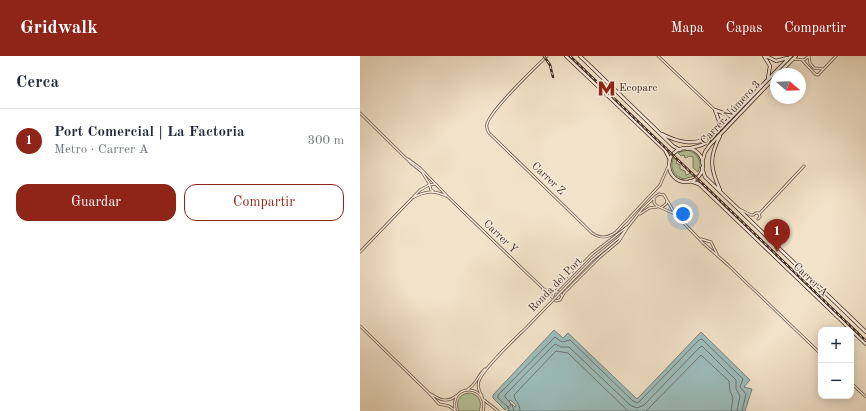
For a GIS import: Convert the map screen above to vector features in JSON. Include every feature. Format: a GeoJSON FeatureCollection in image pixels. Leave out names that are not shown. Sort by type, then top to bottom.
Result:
{"type":"FeatureCollection","features":[{"type":"Feature","properties":{"kind":"main road"},"geometry":{"type":"LineString","coordinates":[[566,56],[666,152],[670,161],[670,170],[674,177],[680,180],[690,181],[698,176],[702,168],[701,157],[694,150],[680,150],[674,153],[670,161]]}},
{"type":"Feature","properties":{"kind":"main road"},"geometry":{"type":"LineString","coordinates":[[580,56],[673,146],[680,150]]}},
{"type":"Feature","properties":{"kind":"main road"},"geometry":{"type":"LineString","coordinates":[[765,56],[776,61],[784,60],[790,57]]}},
{"type":"Feature","properties":{"kind":"main road"},"geometry":{"type":"LineString","coordinates":[[765,56],[770,68],[767,81]]}},
{"type":"Feature","properties":{"kind":"main road"},"geometry":{"type":"LineString","coordinates":[[784,68],[796,56]]}},
{"type":"Feature","properties":{"kind":"main road","name":"Carrer Número 3"},"geometry":{"type":"LineString","coordinates":[[687,149],[705,144],[713,137],[790,57]]}},
{"type":"Feature","properties":{"kind":"main road","name":"Carrer Número 3"},"geometry":{"type":"LineString","coordinates":[[702,163],[707,148],[770,82]]}},
{"type":"Feature","properties":{"kind":"main road"},"geometry":{"type":"LineString","coordinates":[[714,110],[726,114],[733,113],[739,109]]}},
{"type":"Feature","properties":{"kind":"main road"},"geometry":{"type":"LineString","coordinates":[[714,110],[719,121],[716,134]]}},
{"type":"Feature","properties":{"kind":"main road"},"geometry":{"type":"LineString","coordinates":[[660,133],[675,140],[687,143],[698,142],[713,137]]}},
{"type":"Feature","properties":{"kind":"main road"},"geometry":{"type":"LineString","coordinates":[[721,134],[714,149],[712,163],[713,173],[721,192]]}},
{"type":"Feature","properties":{"kind":"main road","name":"Carrer A"},"geometry":{"type":"LineString","coordinates":[[702,168],[705,176],[866,332]]}},
{"type":"Feature","properties":{"kind":"main road","name":"Carrer A"},"geometry":{"type":"LineString","coordinates":[[690,181],[700,184],[866,344]]}},
{"type":"Feature","properties":{"kind":"street","name":"Carrer Z"},"geometry":{"type":"LineString","coordinates":[[547,56],[495,111],[488,121],[487,128],[489,133],[592,233],[602,237],[614,234],[651,196],[662,181],[670,161]]}},
{"type":"Feature","properties":{"kind":"street"},"geometry":{"type":"LineString","coordinates":[[658,56],[714,110]]}},
{"type":"Feature","properties":{"kind":"street"},"geometry":{"type":"LineString","coordinates":[[802,60],[809,56],[810,63],[814,68],[820,70],[825,68]]}},
{"type":"Feature","properties":{"kind":"street"},"geometry":{"type":"LineString","coordinates":[[791,61],[796,59],[802,60],[816,75],[836,56]]}},
{"type":"Feature","properties":{"kind":"street"},"geometry":{"type":"LineString","coordinates":[[360,113],[425,175],[433,192]]}},
{"type":"Feature","properties":{"kind":"street","name":"Carrer Y"},"geometry":{"type":"LineString","coordinates":[[408,159],[417,165],[448,197],[553,298]]}},
{"type":"Feature","properties":{"kind":"street"},"geometry":{"type":"LineString","coordinates":[[756,225],[760,217],[759,214],[804,166]]}},
{"type":"Feature","properties":{"kind":"street"},"geometry":{"type":"LineString","coordinates":[[430,188],[433,184]]}},
{"type":"Feature","properties":{"kind":"street"},"geometry":{"type":"LineString","coordinates":[[360,252],[421,189],[433,184],[437,185],[437,190],[433,192]]}},
{"type":"Feature","properties":{"kind":"street"},"geometry":{"type":"LineString","coordinates":[[413,197],[424,192],[433,192],[448,197]]}},
{"type":"Feature","properties":{"kind":"street"},"geometry":{"type":"LineString","coordinates":[[675,214],[659,207],[654,203],[655,197],[658,194],[665,196],[668,204],[675,214],[818,351]]}},
{"type":"Feature","properties":{"kind":"street","name":"Ronda del Port"},"geometry":{"type":"LineString","coordinates":[[488,367],[592,260],[616,240],[655,197]]}},
{"type":"Feature","properties":{"kind":"street"},"geometry":{"type":"LineString","coordinates":[[638,216],[649,208],[659,207],[666,204],[667,200]]}},
{"type":"Feature","properties":{"kind":"street"},"geometry":{"type":"LineString","coordinates":[[738,208],[751,215],[756,213],[759,214]]}},
{"type":"Feature","properties":{"kind":"street"},"geometry":{"type":"LineString","coordinates":[[629,225],[619,242],[600,257],[564,293],[562,298],[558,301],[553,298],[553,295],[592,254],[629,225]]}},
{"type":"Feature","properties":{"kind":"street"},"geometry":{"type":"LineString","coordinates":[[701,239],[711,242],[718,256]]}},
{"type":"Feature","properties":{"kind":"street"},"geometry":{"type":"LineString","coordinates":[[542,288],[549,292],[561,293],[562,298]]}},
{"type":"Feature","properties":{"kind":"street"},"geometry":{"type":"LineString","coordinates":[[360,326],[439,404],[449,406],[456,411]]}},
{"type":"Feature","properties":{"kind":"street"},"geometry":{"type":"LineString","coordinates":[[468,390],[472,387],[480,374],[488,367]]}},
{"type":"Feature","properties":{"kind":"street"},"geometry":{"type":"LineString","coordinates":[[483,411],[484,405],[479,389],[479,382],[481,376],[488,367]]}},
{"type":"Feature","properties":{"kind":"street"},"geometry":{"type":"LineString","coordinates":[[854,386],[866,397]]}},
{"type":"Feature","properties":{"kind":"street"},"geometry":{"type":"LineString","coordinates":[[429,393],[445,401],[450,400],[461,392],[468,390],[476,391],[482,396]]}},
{"type":"Feature","properties":{"kind":"street"},"geometry":{"type":"LineString","coordinates":[[456,411],[454,404],[457,396]]}},
{"type":"Feature","properties":{"kind":"street"},"geometry":{"type":"LineString","coordinates":[[483,399],[498,411]]}},
{"type":"Feature","properties":{"kind":"green space"},"geometry":{"type":"Polygon","coordinates":[[[686,150],[694,153],[700,161],[698,172],[693,168],[693,157],[690,156],[685,158],[684,155],[681,156],[678,153],[686,150]]]}},
{"type":"Feature","properties":{"kind":"green space"},"geometry":{"type":"Polygon","coordinates":[[[674,157],[677,161],[676,163],[680,165],[680,169],[685,171],[686,175],[690,172],[694,176],[684,179],[677,176],[672,168],[674,157]]]}},
{"type":"Feature","properties":{"kind":"green space"},"geometry":{"type":"Polygon","coordinates":[[[468,393],[472,393],[479,398],[479,411],[459,411],[457,405],[460,397],[468,393]]]}},
{"type":"Feature","properties":{"kind":"water"},"geometry":{"type":"Polygon","coordinates":[[[554,330],[563,338],[568,333],[637,399],[701,332],[750,380],[744,387],[752,389],[745,411],[507,411],[512,404],[515,407],[516,405],[510,400],[509,401],[511,404],[505,410],[493,398],[493,395],[554,330]]]}},
{"type":"Feature","properties":{"kind":"railway"},"geometry":{"type":"LineString","coordinates":[[544,56],[550,65],[553,77]]}},
{"type":"Feature","properties":{"kind":"railway"},"geometry":{"type":"LineString","coordinates":[[570,56],[866,341]]}},
{"type":"Feature","properties":{"kind":"place","name":"Ecoparc"},"geometry":{"type":"Point","coordinates":[606,88]}},
{"type":"Feature","properties":{"kind":"place","name":"Port Comercial | La Factoria"},"geometry":{"type":"Point","coordinates":[777,252]}}]}
